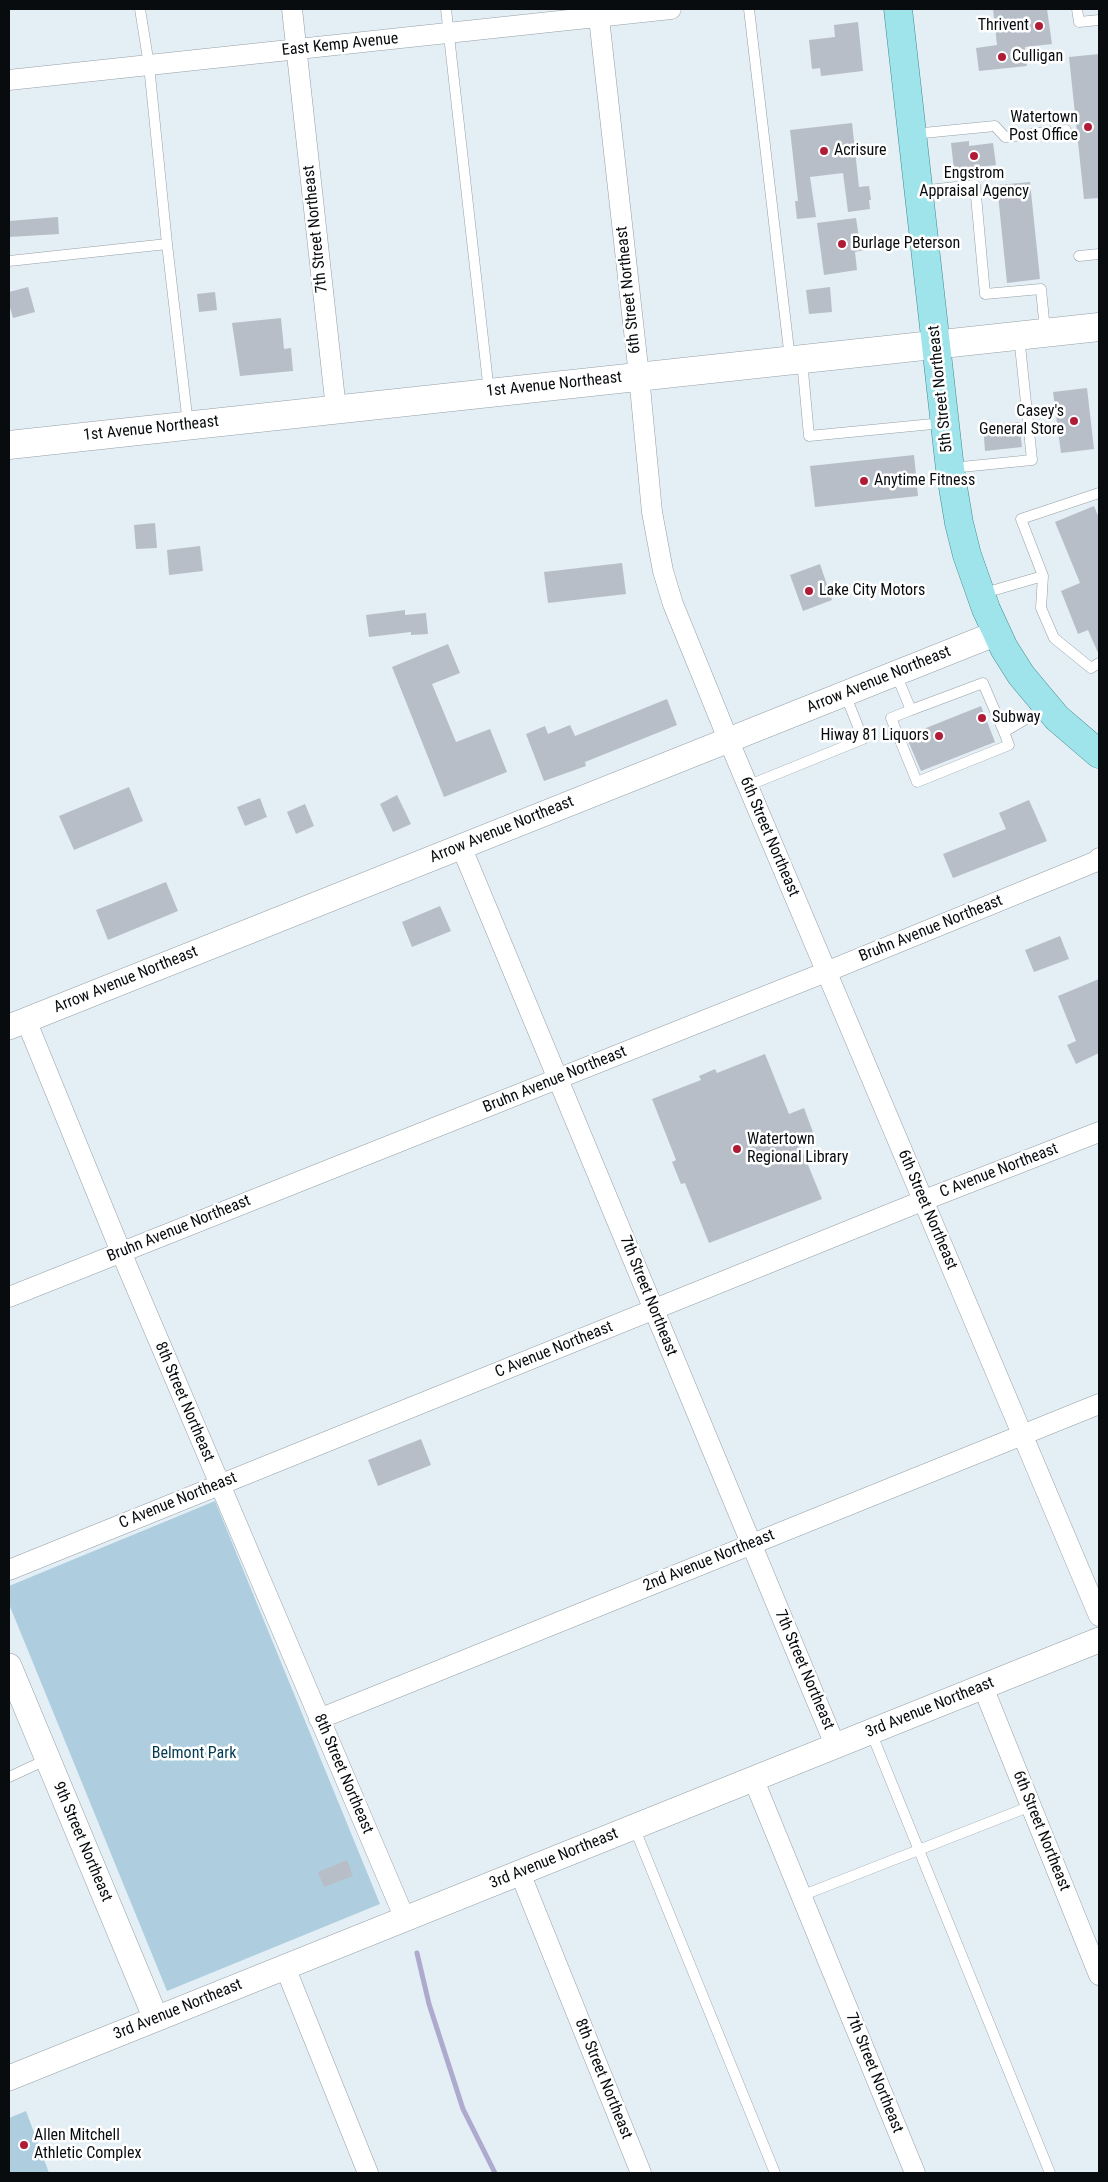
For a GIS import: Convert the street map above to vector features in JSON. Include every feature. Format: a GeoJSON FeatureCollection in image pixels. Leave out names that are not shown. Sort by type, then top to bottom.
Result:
{"type":"FeatureCollection","features":[{"type":"Feature","properties":{"kind":"main road","name":"5th Street Northeast"},"geometry":{"type":"LineString","coordinates":[[898,9],[944,423],[959,523],[980,594],[997,634],[1021,675],[1046,706],[1076,736],[1099,754]]}},
{"type":"Feature","properties":{"kind":"main road","name":"1st Avenue Northeast"},"geometry":{"type":"LineString","coordinates":[[9,445],[1099,327]]}},
{"type":"Feature","properties":{"kind":"street","name":"7th Street Northeast"},"geometry":{"type":"LineString","coordinates":[[292,9],[336,409]]}},
{"type":"Feature","properties":{"kind":"street","name":"East Kemp Avenue"},"geometry":{"type":"LineString","coordinates":[[9,80],[448,33],[598,12],[672,9]]}},
{"type":"Feature","properties":{"kind":"street","name":"6th Street Northeast"},"geometry":{"type":"LineString","coordinates":[[598,12],[639,376],[652,512],[663,570],[684,632],[747,786],[1099,1616]]}},
{"type":"Feature","properties":{"kind":"street","name":"Arrow Avenue Northeast"},"geometry":{"type":"LineString","coordinates":[[17,1024],[997,634]]}},
{"type":"Feature","properties":{"kind":"street","name":"7th Street Northeast"},"geometry":{"type":"LineString","coordinates":[[461,846],[835,1745]]}},
{"type":"Feature","properties":{"kind":"street","name":"Bruhn Avenue Northeast"},"geometry":{"type":"LineString","coordinates":[[9,1297],[1098,862]]}},
{"type":"Feature","properties":{"kind":"street","name":"8th Street Northeast"},"geometry":{"type":"LineString","coordinates":[[17,1024],[121,1252],[405,1920]]}},
{"type":"Feature","properties":{"kind":"street","name":"C Avenue Northeast"},"geometry":{"type":"LineString","coordinates":[[9,1570],[922,1201],[1099,1132]]}},
{"type":"Feature","properties":{"kind":"street","name":"2nd Avenue Northeast"},"geometry":{"type":"LineString","coordinates":[[319,1719],[1099,1404]]}},
{"type":"Feature","properties":{"kind":"street","name":"3rd Avenue Northeast"},"geometry":{"type":"LineString","coordinates":[[10,2073],[156,2019],[405,1920],[1099,1640]]}},
{"type":"Feature","properties":{"kind":"street","name":"9th Street Northeast"},"geometry":{"type":"LineString","coordinates":[[9,1666],[156,2019]]}},
{"type":"Feature","properties":{"kind":"street","name":"6th Street Northeast"},"geometry":{"type":"LineString","coordinates":[[983,1687],[1099,1976]]}},
{"type":"Feature","properties":{"kind":"street","name":"7th Street Northeast"},"geometry":{"type":"LineString","coordinates":[[753,1778],[915,2173]]}},
{"type":"Feature","properties":{"kind":"street","name":"8th Street Northeast"},"geometry":{"type":"LineString","coordinates":[[520,1872],[641,2173]]}},
{"type":"Feature","properties":{"kind":"street"},"geometry":{"type":"LineString","coordinates":[[284,1967],[368,2173]]}},
{"type":"Feature","properties":{"kind":"lane"},"geometry":{"type":"LineString","coordinates":[[140,9],[149,65],[188,425]]}},
{"type":"Feature","properties":{"kind":"lane"},"geometry":{"type":"LineString","coordinates":[[446,9],[489,392]]}},
{"type":"Feature","properties":{"kind":"lane"},"geometry":{"type":"LineString","coordinates":[[749,9],[796,359],[809,436],[944,423]]}},
{"type":"Feature","properties":{"kind":"lane"},"geometry":{"type":"LineString","coordinates":[[1077,9],[1079,22],[1099,20]]}},
{"type":"Feature","properties":{"kind":"lane"},"geometry":{"type":"LineString","coordinates":[[913,134],[995,126],[1005,137],[1066,130]]}},
{"type":"Feature","properties":{"kind":"lane"},"geometry":{"type":"LineString","coordinates":[[919,190],[975,185],[984,294],[1042,289],[1032,334],[1032,460],[950,469]]}},
{"type":"Feature","properties":{"kind":"lane"},"geometry":{"type":"LineString","coordinates":[[9,261],[167,244]]}},
{"type":"Feature","properties":{"kind":"lane"},"geometry":{"type":"LineString","coordinates":[[1079,256],[1099,254]]}},
{"type":"Feature","properties":{"kind":"lane"},"geometry":{"type":"LineString","coordinates":[[1099,493],[1021,518],[1043,576],[1041,608],[1054,638],[1091,668],[1099,663]]}},
{"type":"Feature","properties":{"kind":"lane"},"geometry":{"type":"LineString","coordinates":[[980,594],[1043,576]]}},
{"type":"Feature","properties":{"kind":"lane"},"geometry":{"type":"LineString","coordinates":[[895,673],[910,710]]}},
{"type":"Feature","properties":{"kind":"lane"},"geometry":{"type":"LineString","coordinates":[[983,683],[1004,732],[1009,745],[917,782],[891,718],[983,683]]}},
{"type":"Feature","properties":{"kind":"lane"},"geometry":{"type":"LineString","coordinates":[[747,786],[863,739],[845,693]]}},
{"type":"Feature","properties":{"kind":"lane"},"geometry":{"type":"LineString","coordinates":[[1004,732],[1046,706]]}},
{"type":"Feature","properties":{"kind":"lane"},"geometry":{"type":"LineString","coordinates":[[870,1731],[1050,2173]]}},
{"type":"Feature","properties":{"kind":"lane"},"geometry":{"type":"LineString","coordinates":[[9,1777],[48,1760]]}},
{"type":"Feature","properties":{"kind":"lane"},"geometry":{"type":"LineString","coordinates":[[801,1896],[1031,1806]]}},
{"type":"Feature","properties":{"kind":"lane"},"geometry":{"type":"LineString","coordinates":[[634,1826],[775,2173]]}},
{"type":"Feature","properties":{"kind":"green space","name":"Belmont Park"},"geometry":{"type":"Polygon","coordinates":[[[215,1501],[380,1904],[167,1991],[9,1604],[9,1586],[215,1501]]]}},
{"type":"Feature","properties":{"kind":"green space","name":"Allen Mitchell Athletic Complex"},"geometry":{"type":"Polygon","coordinates":[[[26,2111],[49,2173],[9,2173],[9,2118],[26,2111]]]}},
{"type":"Feature","properties":{"kind":"building"},"geometry":{"type":"Polygon","coordinates":[[[993,9],[1047,9],[1052,44],[1025,47],[1027,66],[979,71],[976,48],[997,45],[993,9]]]}},
{"type":"Feature","properties":{"kind":"building"},"geometry":{"type":"Polygon","coordinates":[[[858,22],[863,71],[821,76],[820,68],[812,69],[809,40],[835,37],[834,25],[858,22]]]}},
{"type":"Feature","properties":{"kind":"building","name":"Watertown Post Office"},"geometry":{"type":"Polygon","coordinates":[[[1099,54],[1099,198],[1084,199],[1069,57],[1099,54]]]}},
{"type":"Feature","properties":{"kind":"building","name":"Acrisure"},"geometry":{"type":"Polygon","coordinates":[[[852,123],[859,187],[869,186],[870,209],[848,212],[843,173],[810,177],[816,217],[797,219],[795,201],[798,201],[790,130],[852,123]]]}},
{"type":"Feature","properties":{"kind":"building","name":"Engstrom Appraisal Agency"},"geometry":{"type":"Polygon","coordinates":[[[969,141],[969,146],[993,143],[996,165],[954,170],[951,143],[969,141]]]}},
{"type":"Feature","properties":{"kind":"building"},"geometry":{"type":"Polygon","coordinates":[[[1030,182],[1040,279],[1007,283],[997,185],[1030,182]]]}},
{"type":"Feature","properties":{"kind":"building"},"geometry":{"type":"Polygon","coordinates":[[[58,217],[59,234],[9,237],[9,221],[58,217]]]}},
{"type":"Feature","properties":{"kind":"building","name":"Burlage Peterson"},"geometry":{"type":"Polygon","coordinates":[[[856,218],[859,238],[863,238],[864,250],[855,252],[857,270],[824,275],[817,223],[856,218]]]}},
{"type":"Feature","properties":{"kind":"building"},"geometry":{"type":"Polygon","coordinates":[[[28,287],[35,312],[13,318],[9,304],[9,292],[28,287]]]}},
{"type":"Feature","properties":{"kind":"building"},"geometry":{"type":"Polygon","coordinates":[[[830,287],[832,312],[809,314],[806,290],[830,287]]]}},
{"type":"Feature","properties":{"kind":"building"},"geometry":{"type":"Polygon","coordinates":[[[215,292],[217,310],[199,312],[197,294],[215,292]]]}},
{"type":"Feature","properties":{"kind":"building"},"geometry":{"type":"Polygon","coordinates":[[[281,318],[284,349],[291,348],[293,371],[240,376],[232,323],[281,318]]]}},
{"type":"Feature","properties":{"kind":"building","name":"Casey's General Store"},"geometry":{"type":"Polygon","coordinates":[[[1087,388],[1094,449],[1061,453],[1053,392],[1087,388]]]}},
{"type":"Feature","properties":{"kind":"building"},"geometry":{"type":"Polygon","coordinates":[[[1019,422],[1022,447],[985,451],[983,425],[1019,422]]]}},
{"type":"Feature","properties":{"kind":"building","name":"Anytime Fitness"},"geometry":{"type":"Polygon","coordinates":[[[914,455],[918,496],[815,507],[810,466],[914,455]]]}},
{"type":"Feature","properties":{"kind":"building"},"geometry":{"type":"Polygon","coordinates":[[[1094,506],[1099,518],[1099,655],[1088,630],[1078,634],[1061,591],[1080,583],[1055,522],[1094,506]]]}},
{"type":"Feature","properties":{"kind":"building"},"geometry":{"type":"Polygon","coordinates":[[[155,523],[157,548],[136,549],[134,525],[155,523]]]}},
{"type":"Feature","properties":{"kind":"building"},"geometry":{"type":"Polygon","coordinates":[[[200,546],[203,571],[169,575],[167,550],[200,546]]]}},
{"type":"Feature","properties":{"kind":"building"},"geometry":{"type":"Polygon","coordinates":[[[622,563],[626,594],[548,603],[544,572],[622,563]]]}},
{"type":"Feature","properties":{"kind":"building"},"geometry":{"type":"Polygon","coordinates":[[[820,564],[832,600],[803,611],[790,575],[820,564]]]}},
{"type":"Feature","properties":{"kind":"building"},"geometry":{"type":"Polygon","coordinates":[[[405,610],[405,615],[426,613],[428,634],[411,635],[411,632],[369,637],[366,615],[405,610]]]}},
{"type":"Feature","properties":{"kind":"building"},"geometry":{"type":"Polygon","coordinates":[[[448,644],[460,673],[432,684],[456,742],[490,729],[507,772],[444,797],[392,667],[448,644]]]}},
{"type":"Feature","properties":{"kind":"building"},"geometry":{"type":"Polygon","coordinates":[[[667,699],[677,725],[585,762],[586,766],[544,781],[526,734],[545,726],[548,734],[570,725],[575,736],[667,699]]]}},
{"type":"Feature","properties":{"kind":"building"},"geometry":{"type":"Polygon","coordinates":[[[981,706],[995,742],[921,771],[906,736],[981,706]]]}},
{"type":"Feature","properties":{"kind":"building"},"geometry":{"type":"Polygon","coordinates":[[[129,787],[143,821],[74,850],[59,816],[129,787]]]}},
{"type":"Feature","properties":{"kind":"building"},"geometry":{"type":"Polygon","coordinates":[[[397,795],[411,824],[393,832],[380,804],[397,795]]]}},
{"type":"Feature","properties":{"kind":"building"},"geometry":{"type":"Polygon","coordinates":[[[260,798],[267,817],[245,826],[237,807],[260,798]]]}},
{"type":"Feature","properties":{"kind":"building"},"geometry":{"type":"Polygon","coordinates":[[[1029,800],[1047,841],[953,878],[943,854],[1006,829],[999,813],[1029,800]]]}},
{"type":"Feature","properties":{"kind":"building"},"geometry":{"type":"Polygon","coordinates":[[[305,804],[314,826],[296,834],[287,812],[305,804]]]}},
{"type":"Feature","properties":{"kind":"building"},"geometry":{"type":"Polygon","coordinates":[[[166,882],[178,911],[108,940],[96,910],[166,882]]]}},
{"type":"Feature","properties":{"kind":"building"},"geometry":{"type":"Polygon","coordinates":[[[440,906],[451,931],[412,947],[402,922],[440,906]]]}},
{"type":"Feature","properties":{"kind":"building"},"geometry":{"type":"Polygon","coordinates":[[[1060,936],[1069,959],[1034,972],[1025,950],[1060,936]]]}},
{"type":"Feature","properties":{"kind":"building"},"geometry":{"type":"Polygon","coordinates":[[[1099,979],[1099,1053],[1076,1064],[1067,1045],[1076,1041],[1058,996],[1099,979]]]}},
{"type":"Feature","properties":{"kind":"building","name":"Watertown Regional Library"},"geometry":{"type":"Polygon","coordinates":[[[765,1054],[789,1114],[804,1108],[813,1132],[797,1138],[822,1199],[709,1243],[685,1183],[681,1184],[672,1162],[676,1160],[652,1099],[701,1080],[699,1076],[715,1069],[717,1073],[765,1054]]]}},
{"type":"Feature","properties":{"kind":"building"},"geometry":{"type":"Polygon","coordinates":[[[421,1439],[431,1465],[378,1486],[368,1460],[421,1439]]]}},
{"type":"Feature","properties":{"kind":"building"},"geometry":{"type":"Polygon","coordinates":[[[347,1860],[353,1876],[324,1887],[318,1872],[347,1860]]]}},
{"type":"Feature","properties":{"kind":"waterway"},"geometry":{"type":"LineString","coordinates":[[417,1953],[429,2004],[463,2109],[495,2173]]}},
{"type":"Feature","properties":{"kind":"place","name":"Thrivent"},"geometry":{"type":"Point","coordinates":[1039,26]}},
{"type":"Feature","properties":{"kind":"place","name":"Culligan"},"geometry":{"type":"Point","coordinates":[1002,57]}},
{"type":"Feature","properties":{"kind":"place","name":"Watertown Post Office"},"geometry":{"type":"Point","coordinates":[1088,127]}},
{"type":"Feature","properties":{"kind":"place","name":"Acrisure"},"geometry":{"type":"Point","coordinates":[824,151]}},
{"type":"Feature","properties":{"kind":"place","name":"Engstrom Appraisal Agency"},"geometry":{"type":"Point","coordinates":[974,156]}},
{"type":"Feature","properties":{"kind":"place","name":"Burlage Peterson"},"geometry":{"type":"Point","coordinates":[842,244]}},
{"type":"Feature","properties":{"kind":"place","name":"Casey's General Store"},"geometry":{"type":"Point","coordinates":[1074,421]}},
{"type":"Feature","properties":{"kind":"place","name":"Anytime Fitness"},"geometry":{"type":"Point","coordinates":[864,481]}},
{"type":"Feature","properties":{"kind":"place","name":"Lake City Motors"},"geometry":{"type":"Point","coordinates":[809,591]}},
{"type":"Feature","properties":{"kind":"place","name":"Subway"},"geometry":{"type":"Point","coordinates":[982,718]}},
{"type":"Feature","properties":{"kind":"place","name":"Hiway 81 Liquors"},"geometry":{"type":"Point","coordinates":[939,736]}},
{"type":"Feature","properties":{"kind":"place","name":"Watertown Regional Library"},"geometry":{"type":"Point","coordinates":[737,1149]}},
{"type":"Feature","properties":{"kind":"place","name":"Allen Mitchell Athletic Complex"},"geometry":{"type":"Point","coordinates":[24,2145]}}]}
